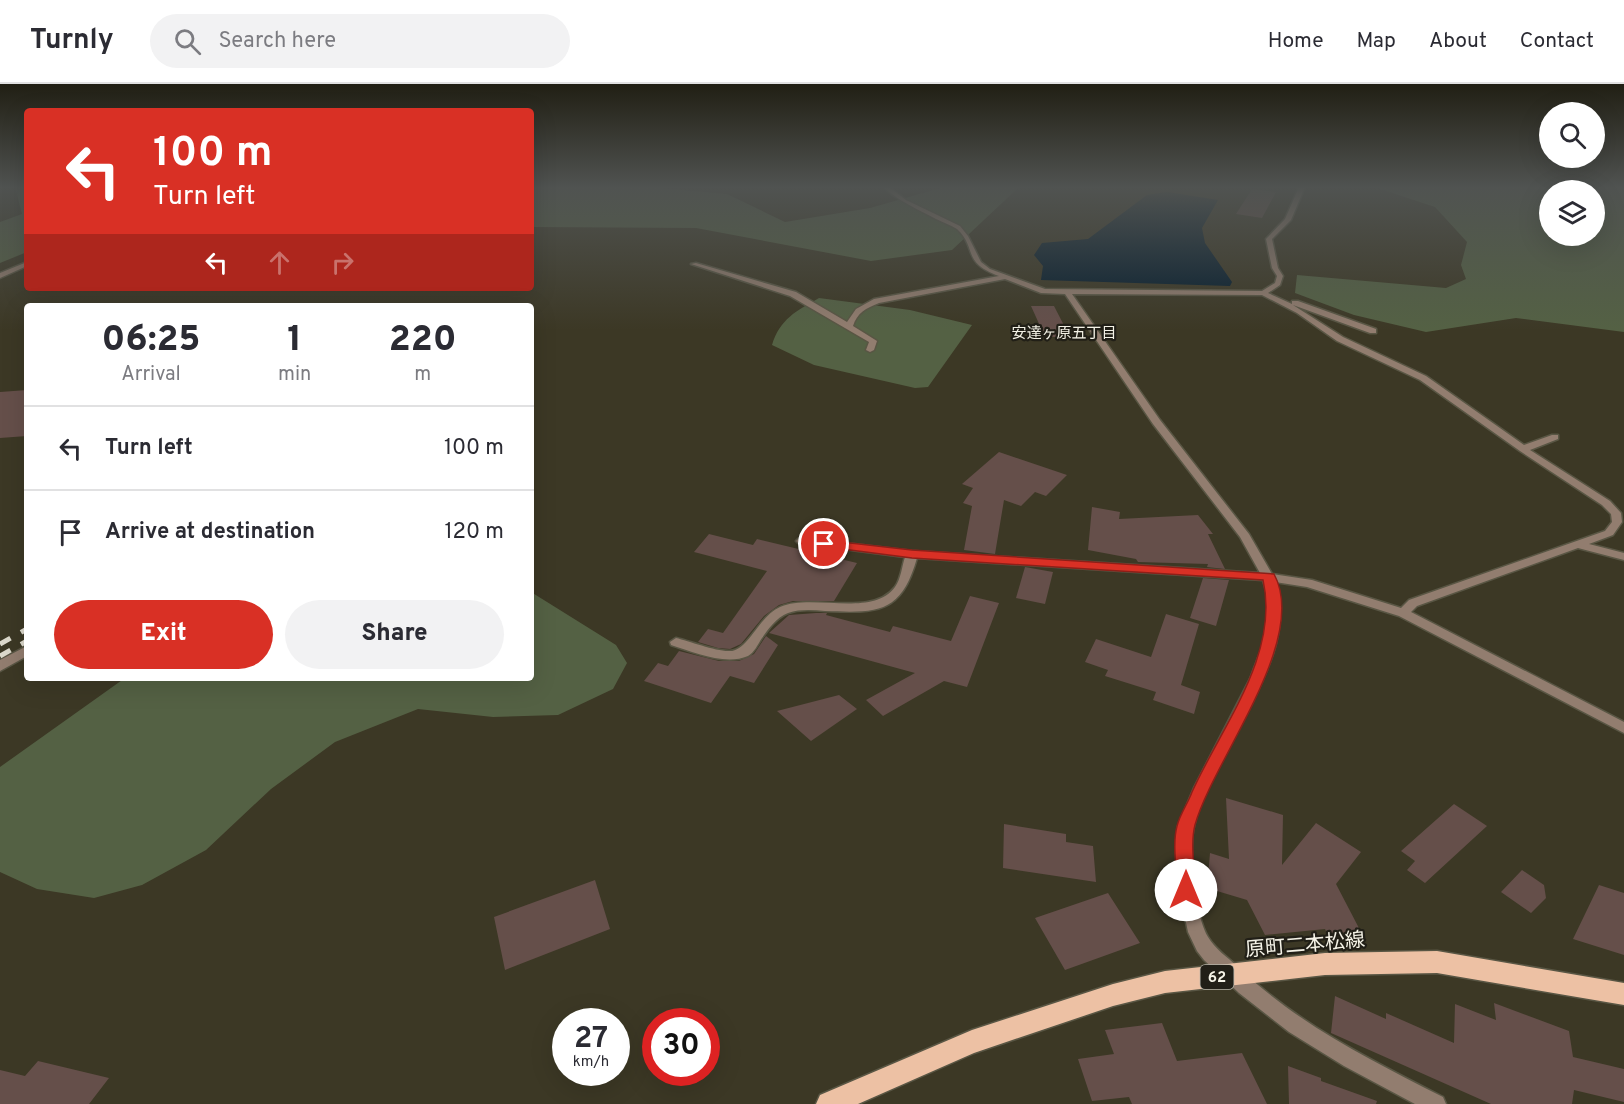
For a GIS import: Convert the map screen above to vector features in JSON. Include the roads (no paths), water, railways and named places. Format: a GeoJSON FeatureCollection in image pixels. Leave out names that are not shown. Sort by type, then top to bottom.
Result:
{"type":"FeatureCollection","features":[{"type":"Feature","properties":{"kind":"main road","name":"原町二本松線"},"geometry":{"type":"LineString","coordinates":[[829,1104],[972,1042],[1041,1017],[1165,982],[1325,964],[1437,962],[1624,994]]}},
{"type":"Feature","properties":{"kind":"street"},"geometry":{"type":"LineString","coordinates":[[964,235],[978,263],[1044,291],[1263,293],[1308,306],[1373,331]]}},
{"type":"Feature","properties":{"kind":"street"},"geometry":{"type":"LineString","coordinates":[[1263,293],[1278,284],[1280,276],[1275,268],[1269,239],[1273,235]]}},
{"type":"Feature","properties":{"kind":"street"},"geometry":{"type":"LineString","coordinates":[[694,264],[793,294],[873,341],[870,350]]}},
{"type":"Feature","properties":{"kind":"street"},"geometry":{"type":"LineString","coordinates":[[0,276],[24,265]]}},
{"type":"Feature","properties":{"kind":"street"},"geometry":{"type":"LineString","coordinates":[[849,328],[850,318],[859,309],[877,301],[1007,277]]}},
{"type":"Feature","properties":{"kind":"street"},"geometry":{"type":"LineString","coordinates":[[1067,292],[1168,437],[1242,534],[1269,577],[1275,600],[1274,621],[1257,680],[1212,768],[1186,826],[1186,890],[1201,942],[1232,976],[1276,1012],[1331,1049],[1436,1104]]}},
{"type":"Feature","properties":{"kind":"street"},"geometry":{"type":"LineString","coordinates":[[1282,300],[1340,339],[1423,378],[1606,503],[1616,513],[1617,522],[1609,533],[1413,603],[1403,613]]}},
{"type":"Feature","properties":{"kind":"street"},"geometry":{"type":"LineString","coordinates":[[1523,448],[1555,437]]}},
{"type":"Feature","properties":{"kind":"street"},"geometry":{"type":"LineString","coordinates":[[802,541],[912,554],[1269,577],[1308,583],[1403,613],[1624,728]]}},
{"type":"Feature","properties":{"kind":"street"},"geometry":{"type":"LineString","coordinates":[[1577,544],[1624,557]]}},
{"type":"Feature","properties":{"kind":"street"},"geometry":{"type":"LineString","coordinates":[[676,642],[729,656],[745,652],[773,616],[790,607],[869,605],[886,600],[897,592],[912,554]]}},
{"type":"Feature","properties":{"kind":"street"},"geometry":{"type":"LineString","coordinates":[[0,666],[24,652]]}},
{"type":"Feature","properties":{"kind":"water"},"geometry":{"type":"Polygon","coordinates":[[[1094,235],[1203,235],[1205,243],[1232,282],[1230,286],[1041,280],[1043,266],[1034,255],[1042,243],[1088,239],[1094,235]]]}},
{"type":"Feature","properties":{"kind":"railway"},"geometry":{"type":"LineString","coordinates":[[0,644],[24,631]]}},
{"type":"Feature","properties":{"kind":"railway"},"geometry":{"type":"LineString","coordinates":[[0,656],[24,643]]}},
{"type":"Feature","properties":{"kind":"district","name":"安達ヶ原五丁目"},"geometry":{"type":"Point","coordinates":[1064,333]}}]}
